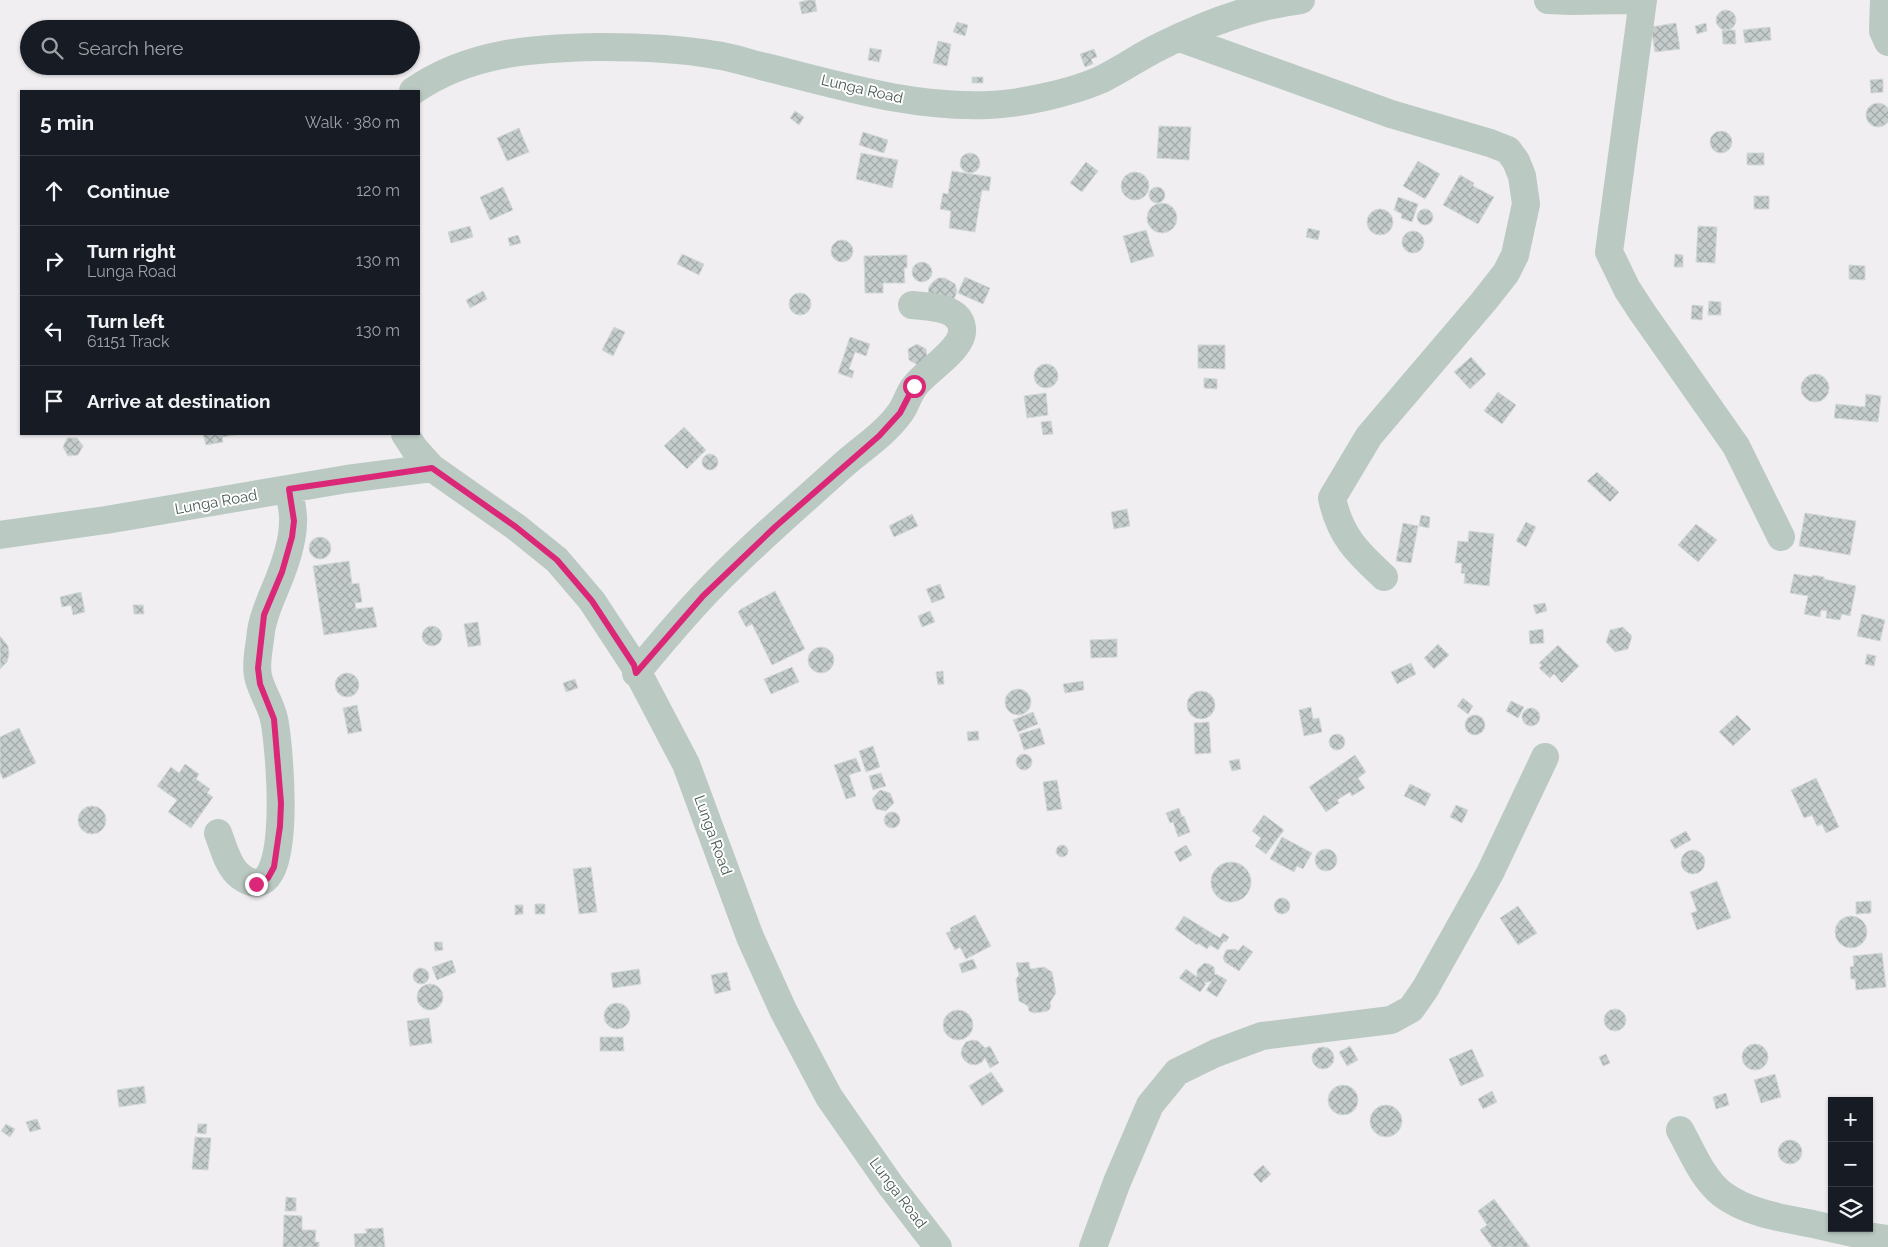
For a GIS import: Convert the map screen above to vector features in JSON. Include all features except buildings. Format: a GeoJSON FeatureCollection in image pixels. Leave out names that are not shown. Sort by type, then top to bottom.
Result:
{"type":"FeatureCollection","features":[{"type":"Feature","properties":{"kind":"street","name":"Lunga Road"},"geometry":{"type":"LineString","coordinates":[[416,90],[456,68],[501,54],[551,48],[647,47],[715,54],[884,96],[926,103],[988,105],[1043,98],[1099,80],[1160,46],[1252,9],[1301,0]]}},
{"type":"Feature","properties":{"kind":"street"},"geometry":{"type":"LineString","coordinates":[[1563,0],[1628,0]]}},
{"type":"Feature","properties":{"kind":"street"},"geometry":{"type":"LineString","coordinates":[[1643,0],[1609,252],[1627,289],[1642,312],[1736,446],[1781,537]]}},
{"type":"Feature","properties":{"kind":"street"},"geometry":{"type":"LineString","coordinates":[[1884,0],[1883,31],[1888,42]]}},
{"type":"Feature","properties":{"kind":"street"},"geometry":{"type":"LineString","coordinates":[[1180,38],[1391,114],[1490,142],[1508,150],[1516,161],[1522,176],[1526,204],[1515,255],[1506,273],[1369,436],[1332,498],[1336,515],[1357,552],[1384,577]]}},
{"type":"Feature","properties":{"kind":"street"},"geometry":{"type":"LineString","coordinates":[[636,673],[703,596],[775,527],[879,436],[900,413],[914,386],[942,358],[955,349],[962,338],[962,327],[959,318],[952,312],[912,305]]}},
{"type":"Feature","properties":{"kind":"street","name":"Lunga Road"},"geometry":{"type":"LineString","coordinates":[[406,435],[414,448],[432,468],[516,527],[557,560],[592,601],[634,665],[636,673],[686,764],[750,937],[783,1010],[829,1096],[891,1186],[938,1247]]}},
{"type":"Feature","properties":{"kind":"street","name":"Lunga Road"},"geometry":{"type":"LineString","coordinates":[[0,535],[432,468]]}},
{"type":"Feature","properties":{"kind":"street"},"geometry":{"type":"LineString","coordinates":[[218,833],[237,874],[256,884],[268,878],[274,867],[280,826],[281,803],[274,719],[260,684],[258,668],[264,615],[282,572],[292,537],[294,521],[289,489]]}},
{"type":"Feature","properties":{"kind":"street"},"geometry":{"type":"LineString","coordinates":[[1093,1247],[1150,1105],[1177,1072],[1216,1053],[1262,1036],[1391,1020],[1411,1009],[1425,989],[1490,874],[1545,756]]}},
{"type":"Feature","properties":{"kind":"street"},"geometry":{"type":"LineString","coordinates":[[1680,1130],[1705,1174],[1722,1193],[1743,1207],[1801,1222],[1888,1239]]}},
{"type":"Feature","properties":{"kind":"route"},"geometry":{"type":"LineString","coordinates":[[256,884],[268,878],[274,867],[280,826],[281,803],[274,719],[268,699],[260,684],[258,668],[264,615],[282,572],[292,537],[294,521],[289,489],[432,468],[516,527],[557,560],[592,601],[634,665],[636,673],[703,596],[775,527],[879,436],[900,413],[914,386]]}}]}
